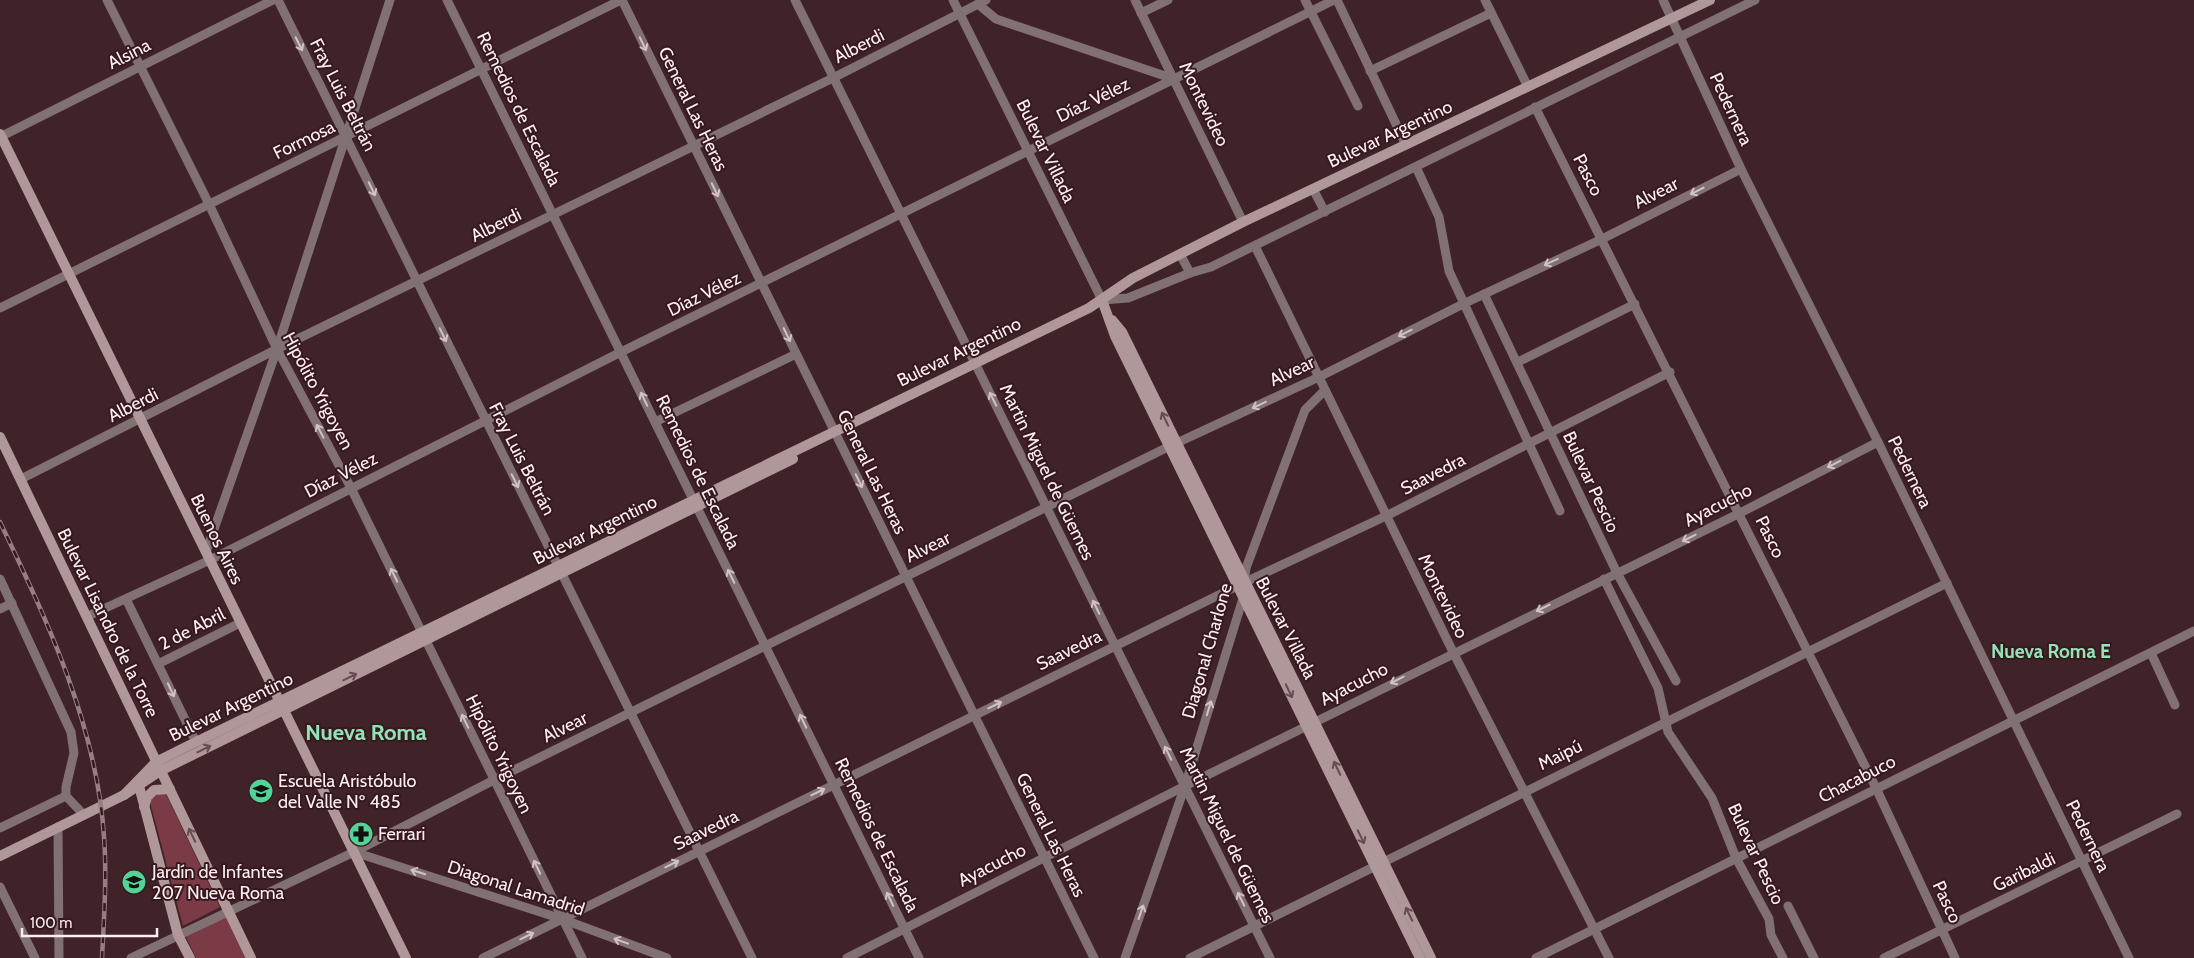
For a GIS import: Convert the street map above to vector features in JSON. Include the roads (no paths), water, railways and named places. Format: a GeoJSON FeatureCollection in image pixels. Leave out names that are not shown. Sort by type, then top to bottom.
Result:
{"type":"FeatureCollection","features":[{"type":"Feature","properties":{"kind":"main road","name":"Bulevar Argentino"},"geometry":{"type":"LineString","coordinates":[[158,766],[1090,308],[1125,283],[1244,222],[1710,0]]}},
{"type":"Feature","properties":{"kind":"main road","name":"Buenos Aires"},"geometry":{"type":"LineString","coordinates":[[0,136],[406,958]]}},
{"type":"Feature","properties":{"kind":"main road","name":"Bulevar Villada"},"geometry":{"type":"LineString","coordinates":[[1102,300],[1108,316],[1122,332],[1172,445],[1380,865],[1431,958]]}},
{"type":"Feature","properties":{"kind":"main road","name":"Bulevar Lisandro de la Torre"},"geometry":{"type":"LineString","coordinates":[[0,437],[88,616],[251,958]]}},
{"type":"Feature","properties":{"kind":"main road","name":"Bulevar Villada"},"geometry":{"type":"LineString","coordinates":[[1241,584],[1243,598],[1310,724]]}},
{"type":"Feature","properties":{"kind":"main road","name":"Bulevar Argentino"},"geometry":{"type":"LineString","coordinates":[[0,856],[124,795],[158,766],[196,742],[282,706]]}},
{"type":"Feature","properties":{"kind":"main road"},"geometry":{"type":"LineString","coordinates":[[138,784],[178,935],[190,958]]}},
{"type":"Feature","properties":{"kind":"main road"},"geometry":{"type":"LineString","coordinates":[[144,807],[147,797],[154,790],[170,790]]}},
{"type":"Feature","properties":{"kind":"main road","name":"Bulevar Villada"},"geometry":{"type":"LineString","coordinates":[[1380,865],[1420,958]]}},
{"type":"Feature","properties":{"kind":"street","name":"Hipólito Yrigoyen"},"geometry":{"type":"LineString","coordinates":[[107,0],[209,204],[277,349],[351,488],[582,958]]}},
{"type":"Feature","properties":{"kind":"street","name":"Alsina"},"geometry":{"type":"LineString","coordinates":[[0,136],[273,0]]}},
{"type":"Feature","properties":{"kind":"street","name":"Fray Luis Beltrán"},"geometry":{"type":"LineString","coordinates":[[278,0],[752,958]]}},
{"type":"Feature","properties":{"kind":"street"},"geometry":{"type":"LineString","coordinates":[[208,556],[390,0]]}},
{"type":"Feature","properties":{"kind":"street","name":"Remedios de Escalada"},"geometry":{"type":"LineString","coordinates":[[447,0],[919,958]]}},
{"type":"Feature","properties":{"kind":"street","name":"Formosa"},"geometry":{"type":"LineString","coordinates":[[0,308],[622,0]]}},
{"type":"Feature","properties":{"kind":"street","name":"General Las Heras"},"geometry":{"type":"LineString","coordinates":[[622,0],[1094,958]]}},
{"type":"Feature","properties":{"kind":"street","name":"Martin Miguel de Güemes"},"geometry":{"type":"LineString","coordinates":[[795,0],[1270,958]]}},
{"type":"Feature","properties":{"kind":"street","name":"Bulevar Villada"},"geometry":{"type":"LineString","coordinates":[[954,0],[1102,300]]}},
{"type":"Feature","properties":{"kind":"street","name":"Montevideo"},"geometry":{"type":"LineString","coordinates":[[1135,0],[1244,222]]}},
{"type":"Feature","properties":{"kind":"street"},"geometry":{"type":"LineString","coordinates":[[1141,13],[1168,0]]}},
{"type":"Feature","properties":{"kind":"street"},"geometry":{"type":"LineString","coordinates":[[1305,0],[1358,106]]}},
{"type":"Feature","properties":{"kind":"street"},"geometry":{"type":"LineString","coordinates":[[1335,0],[1406,145]]}},
{"type":"Feature","properties":{"kind":"street","name":"Díaz Vélez"},"geometry":{"type":"LineString","coordinates":[[88,616],[126,599],[208,556],[351,488],[621,352],[902,215],[1027,150],[1335,0]]}},
{"type":"Feature","properties":{"kind":"street"},"geometry":{"type":"LineString","coordinates":[[1485,0],[1528,87]]}},
{"type":"Feature","properties":{"kind":"street","name":"Pedernera"},"geometry":{"type":"LineString","coordinates":[[1663,0],[1741,169],[1878,442],[2129,958]]}},
{"type":"Feature","properties":{"kind":"street"},"geometry":{"type":"LineString","coordinates":[[1102,300],[1128,298],[1190,273],[1211,267],[1755,0]]}},
{"type":"Feature","properties":{"kind":"street"},"geometry":{"type":"LineString","coordinates":[[982,2],[996,19],[1174,79]]}},
{"type":"Feature","properties":{"kind":"street","name":"Alberdi"},"geometry":{"type":"LineString","coordinates":[[20,479],[277,349],[417,283],[833,78],[982,2]]}},
{"type":"Feature","properties":{"kind":"street"},"geometry":{"type":"LineString","coordinates":[[1370,72],[1491,13]]}},
{"type":"Feature","properties":{"kind":"street","name":"Pasco"},"geometry":{"type":"LineString","coordinates":[[1535,107],[1670,372],[1876,788],[1955,958]]}},
{"type":"Feature","properties":{"kind":"street"},"geometry":{"type":"LineString","coordinates":[[1416,167],[1439,217],[1449,271],[1560,511]]}},
{"type":"Feature","properties":{"kind":"street","name":"Alvear"},"geometry":{"type":"LineString","coordinates":[[131,958],[354,852],[494,780],[631,714],[905,576],[1172,445],[1318,377],[1463,304],[1602,239],[1741,169]]}},
{"type":"Feature","properties":{"kind":"street"},"geometry":{"type":"LineString","coordinates":[[1313,189],[1325,212]]}},
{"type":"Feature","properties":{"kind":"street","name":"Montevideo"},"geometry":{"type":"LineString","coordinates":[[1255,246],[1453,652],[1608,958]]}},
{"type":"Feature","properties":{"kind":"street"},"geometry":{"type":"LineString","coordinates":[[1180,254],[1190,273]]}},
{"type":"Feature","properties":{"kind":"street","name":"Bulevar Pescio"},"geometry":{"type":"LineString","coordinates":[[1484,294],[1617,573],[1676,681]]}},
{"type":"Feature","properties":{"kind":"street"},"geometry":{"type":"LineString","coordinates":[[1518,362],[1635,304]]}},
{"type":"Feature","properties":{"kind":"street"},"geometry":{"type":"LineString","coordinates":[[655,422],[796,354]]}},
{"type":"Feature","properties":{"kind":"street","name":"Saavedra"},"geometry":{"type":"LineString","coordinates":[[483,958],[1241,584],[1386,516],[1670,372]]}},
{"type":"Feature","properties":{"kind":"street","name":"Diagonal Charlone"},"geometry":{"type":"LineString","coordinates":[[1241,584],[1306,410],[1325,390]]}},
{"type":"Feature","properties":{"kind":"street","name":"Ayacucho"},"geometry":{"type":"LineString","coordinates":[[846,958],[1453,652],[1740,513],[1878,442]]}},
{"type":"Feature","properties":{"kind":"street"},"geometry":{"type":"LineString","coordinates":[[0,579],[71,732],[74,752],[66,787],[66,796],[84,814]]}},
{"type":"Feature","properties":{"kind":"street","name":"Bulevar Pescio"},"geometry":{"type":"LineString","coordinates":[[1604,579],[1658,688],[1668,732],[1712,798],[1736,858],[1769,919],[1771,935],[1783,958]]}},
{"type":"Feature","properties":{"kind":"street","name":"Maipú"},"geometry":{"type":"LineString","coordinates":[[1190,958],[1380,865],[1664,721],[1947,583]]}},
{"type":"Feature","properties":{"kind":"street","name":"Diagonal Charlone"},"geometry":{"type":"LineString","coordinates":[[1125,958],[1185,786],[1243,598]]}},
{"type":"Feature","properties":{"kind":"street"},"geometry":{"type":"LineString","coordinates":[[126,599],[196,742]]}},
{"type":"Feature","properties":{"kind":"street"},"geometry":{"type":"LineString","coordinates":[[0,609],[12,603]]}},
{"type":"Feature","properties":{"kind":"street","name":"2 de Abril"},"geometry":{"type":"LineString","coordinates":[[158,664],[240,623]]}},
{"type":"Feature","properties":{"kind":"street","name":"Chacabuco"},"geometry":{"type":"LineString","coordinates":[[1536,958],[2194,631]]}},
{"type":"Feature","properties":{"kind":"street"},"geometry":{"type":"LineString","coordinates":[[2151,653],[2175,705]]}},
{"type":"Feature","properties":{"kind":"street"},"geometry":{"type":"LineString","coordinates":[[0,828],[66,796]]}},
{"type":"Feature","properties":{"kind":"street","name":"Garibaldi"},"geometry":{"type":"LineString","coordinates":[[1884,958],[2177,814]]}},
{"type":"Feature","properties":{"kind":"street"},"geometry":{"type":"LineString","coordinates":[[58,828],[59,958]]}},
{"type":"Feature","properties":{"kind":"street","name":"Diagonal Lamadrid"},"geometry":{"type":"LineString","coordinates":[[354,852],[562,919],[667,958]]}},
{"type":"Feature","properties":{"kind":"street"},"geometry":{"type":"LineString","coordinates":[[0,887],[35,958]]}},
{"type":"Feature","properties":{"kind":"street","name":"Bulevar Pescio"},"geometry":{"type":"LineString","coordinates":[[1788,906],[1814,958]]}},
{"type":"Feature","properties":{"kind":"railway"},"geometry":{"type":"LineString","coordinates":[[0,522],[52,635],[80,714],[91,755],[99,796],[105,852],[102,958]]}},
{"type":"Feature","properties":{"kind":"place","name":"Escuela Aristóbulo del Valle Nº 485"},"geometry":{"type":"Point","coordinates":[261,791]}},
{"type":"Feature","properties":{"kind":"place","name":"Ferrari"},"geometry":{"type":"Point","coordinates":[361,834]}},
{"type":"Feature","properties":{"kind":"place","name":"Jardín de Infantes 207 Nueva Roma"},"geometry":{"type":"Point","coordinates":[134,882]}},
{"type":"Feature","properties":{"kind":"district","name":"Nueva Roma E"},"geometry":{"type":"Point","coordinates":[2051,651]}},
{"type":"Feature","properties":{"kind":"district","name":"Nueva Roma"},"geometry":{"type":"Point","coordinates":[366,732]}}]}
